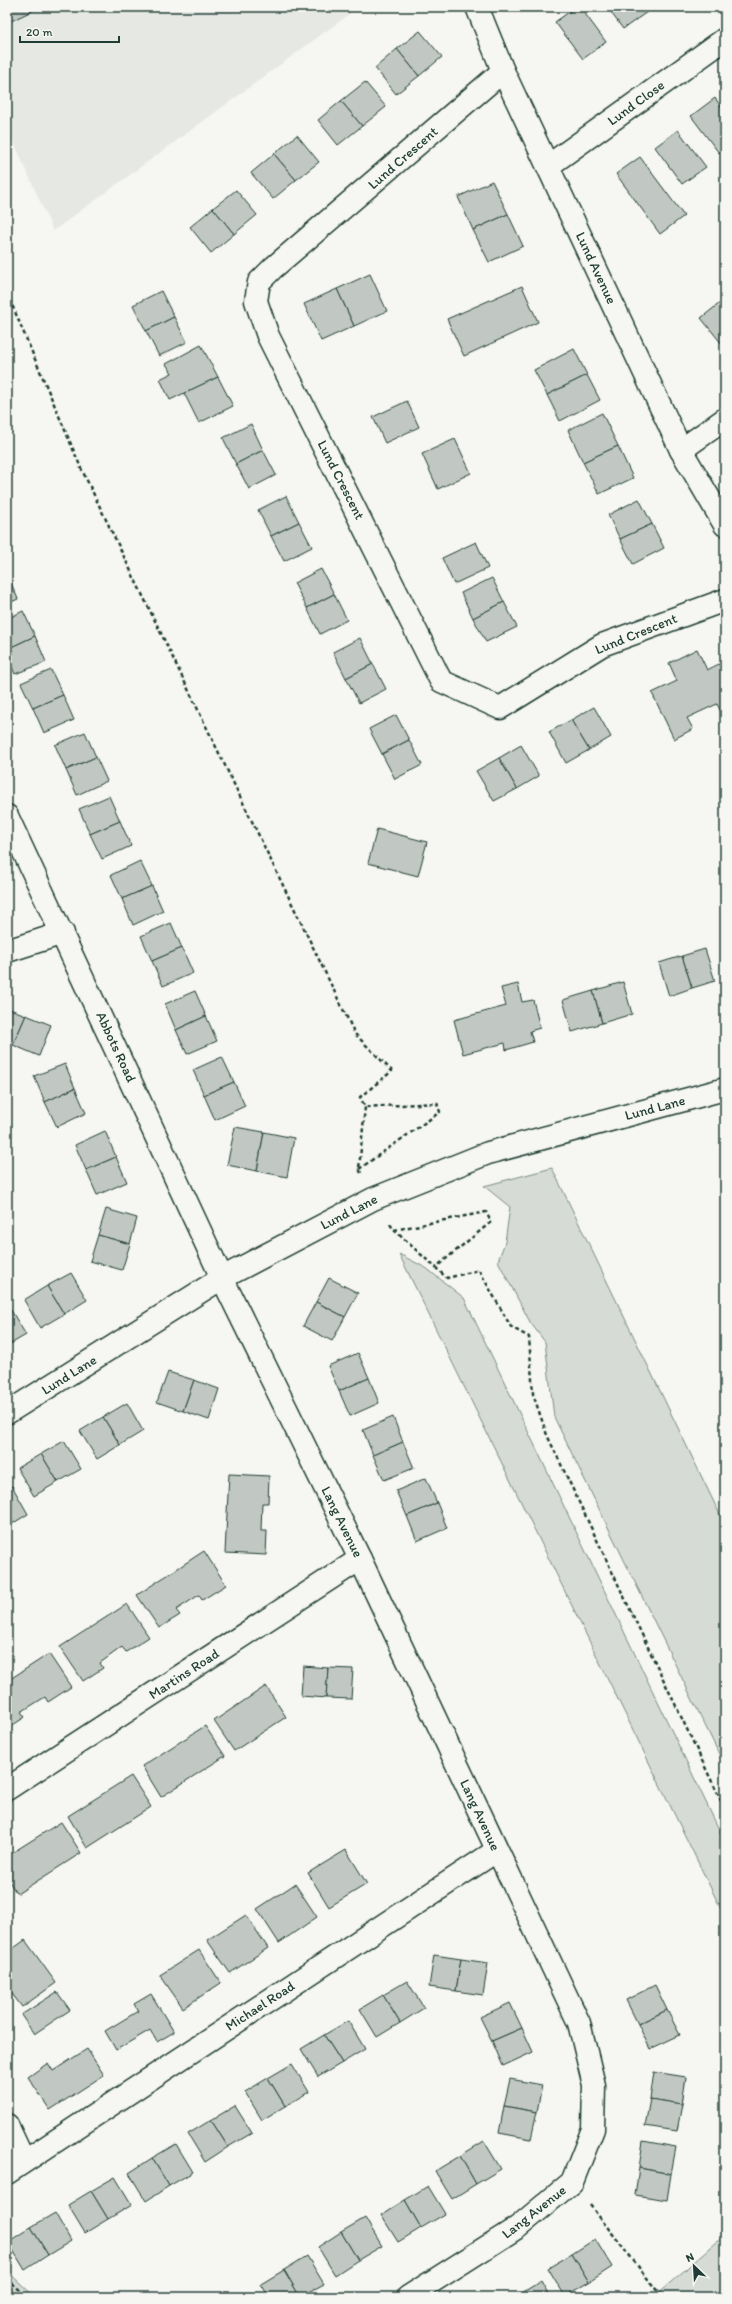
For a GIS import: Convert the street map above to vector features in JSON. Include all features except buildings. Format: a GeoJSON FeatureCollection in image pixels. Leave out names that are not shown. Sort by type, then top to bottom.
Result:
{"type":"FeatureCollection","features":[{"type":"Feature","properties":{"kind":"street","name":"Lund Avenue"},"geometry":{"type":"LineString","coordinates":[[477,7],[503,72],[681,450],[725,525]]}},
{"type":"Feature","properties":{"kind":"street","name":"Lund Close"},"geometry":{"type":"LineString","coordinates":[[548,166],[725,39]]}},
{"type":"Feature","properties":{"kind":"street","name":"Lund Crescent"},"geometry":{"type":"LineString","coordinates":[[503,72],[273,268],[259,282],[256,301],[268,336],[441,681],[500,708],[602,645],[725,600]]}},
{"type":"Feature","properties":{"kind":"street"},"geometry":{"type":"LineString","coordinates":[[681,450],[725,419]]}},
{"type":"Feature","properties":{"kind":"street","name":"Abbots Road"},"geometry":{"type":"LineString","coordinates":[[7,816],[63,933],[222,1278]]}},
{"type":"Feature","properties":{"kind":"street"},"geometry":{"type":"LineString","coordinates":[[7,951],[63,933]]}},
{"type":"Feature","properties":{"kind":"street","name":"Lund Lane"},"geometry":{"type":"LineString","coordinates":[[7,1413],[222,1278],[373,1198],[488,1153],[725,1089]]}},
{"type":"Feature","properties":{"kind":"street","name":"Lang Avenue"},"geometry":{"type":"LineString","coordinates":[[222,1278],[360,1559],[496,1851],[579,2023],[594,2085],[593,2129],[572,2182],[518,2227],[408,2297]]}},
{"type":"Feature","properties":{"kind":"street","name":"Martins Road"},"geometry":{"type":"LineString","coordinates":[[7,1789],[360,1559]]}},
{"type":"Feature","properties":{"kind":"street","name":"Michael Road"},"geometry":{"type":"LineString","coordinates":[[7,2125],[16,2167],[496,1851]]}},
{"type":"Feature","properties":{"kind":"path"},"geometry":{"type":"LineString","coordinates":[[7,293],[81,468],[355,1034],[392,1071],[360,1097],[364,1107],[359,1169],[440,1112],[438,1103],[364,1107]]}},
{"type":"Feature","properties":{"kind":"path"},"geometry":{"type":"LineString","coordinates":[[436,1267],[491,1222],[486,1212],[394,1230],[447,1278],[479,1270],[511,1327],[529,1337],[534,1394],[546,1435],[725,1809]]}},
{"type":"Feature","properties":{"kind":"path"},"geometry":{"type":"LineString","coordinates":[[572,2182],[662,2297]]}},
{"type":"Feature","properties":{"kind":"path"},"geometry":{"type":"LineString","coordinates":[[7,2278],[26,2297]]}},
{"type":"Feature","properties":{"kind":"shaded area"},"geometry":{"type":"Polygon","coordinates":[[[7,7],[359,7],[53,231],[7,126],[7,7]]]}},
{"type":"Feature","properties":{"kind":"shaded area"},"geometry":{"type":"Polygon","coordinates":[[[552,1168],[725,1525],[725,1766],[554,1417],[545,1342],[530,1322],[498,1261],[505,1242],[510,1207],[484,1186],[552,1168]]]}},
{"type":"Feature","properties":{"kind":"shaded area"},"geometry":{"type":"Polygon","coordinates":[[[399,1254],[426,1268],[464,1298],[725,1842],[725,1917],[399,1254]]]}},
{"type":"Feature","properties":{"kind":"shaded area"},"geometry":{"type":"Polygon","coordinates":[[[725,2235],[725,2297],[655,2297],[655,2296],[725,2235]]]}},
{"type":"Feature","properties":{"kind":"shaded area"},"geometry":{"type":"Polygon","coordinates":[[[7,2271],[35,2297],[7,2297],[7,2271]]]}}]}
